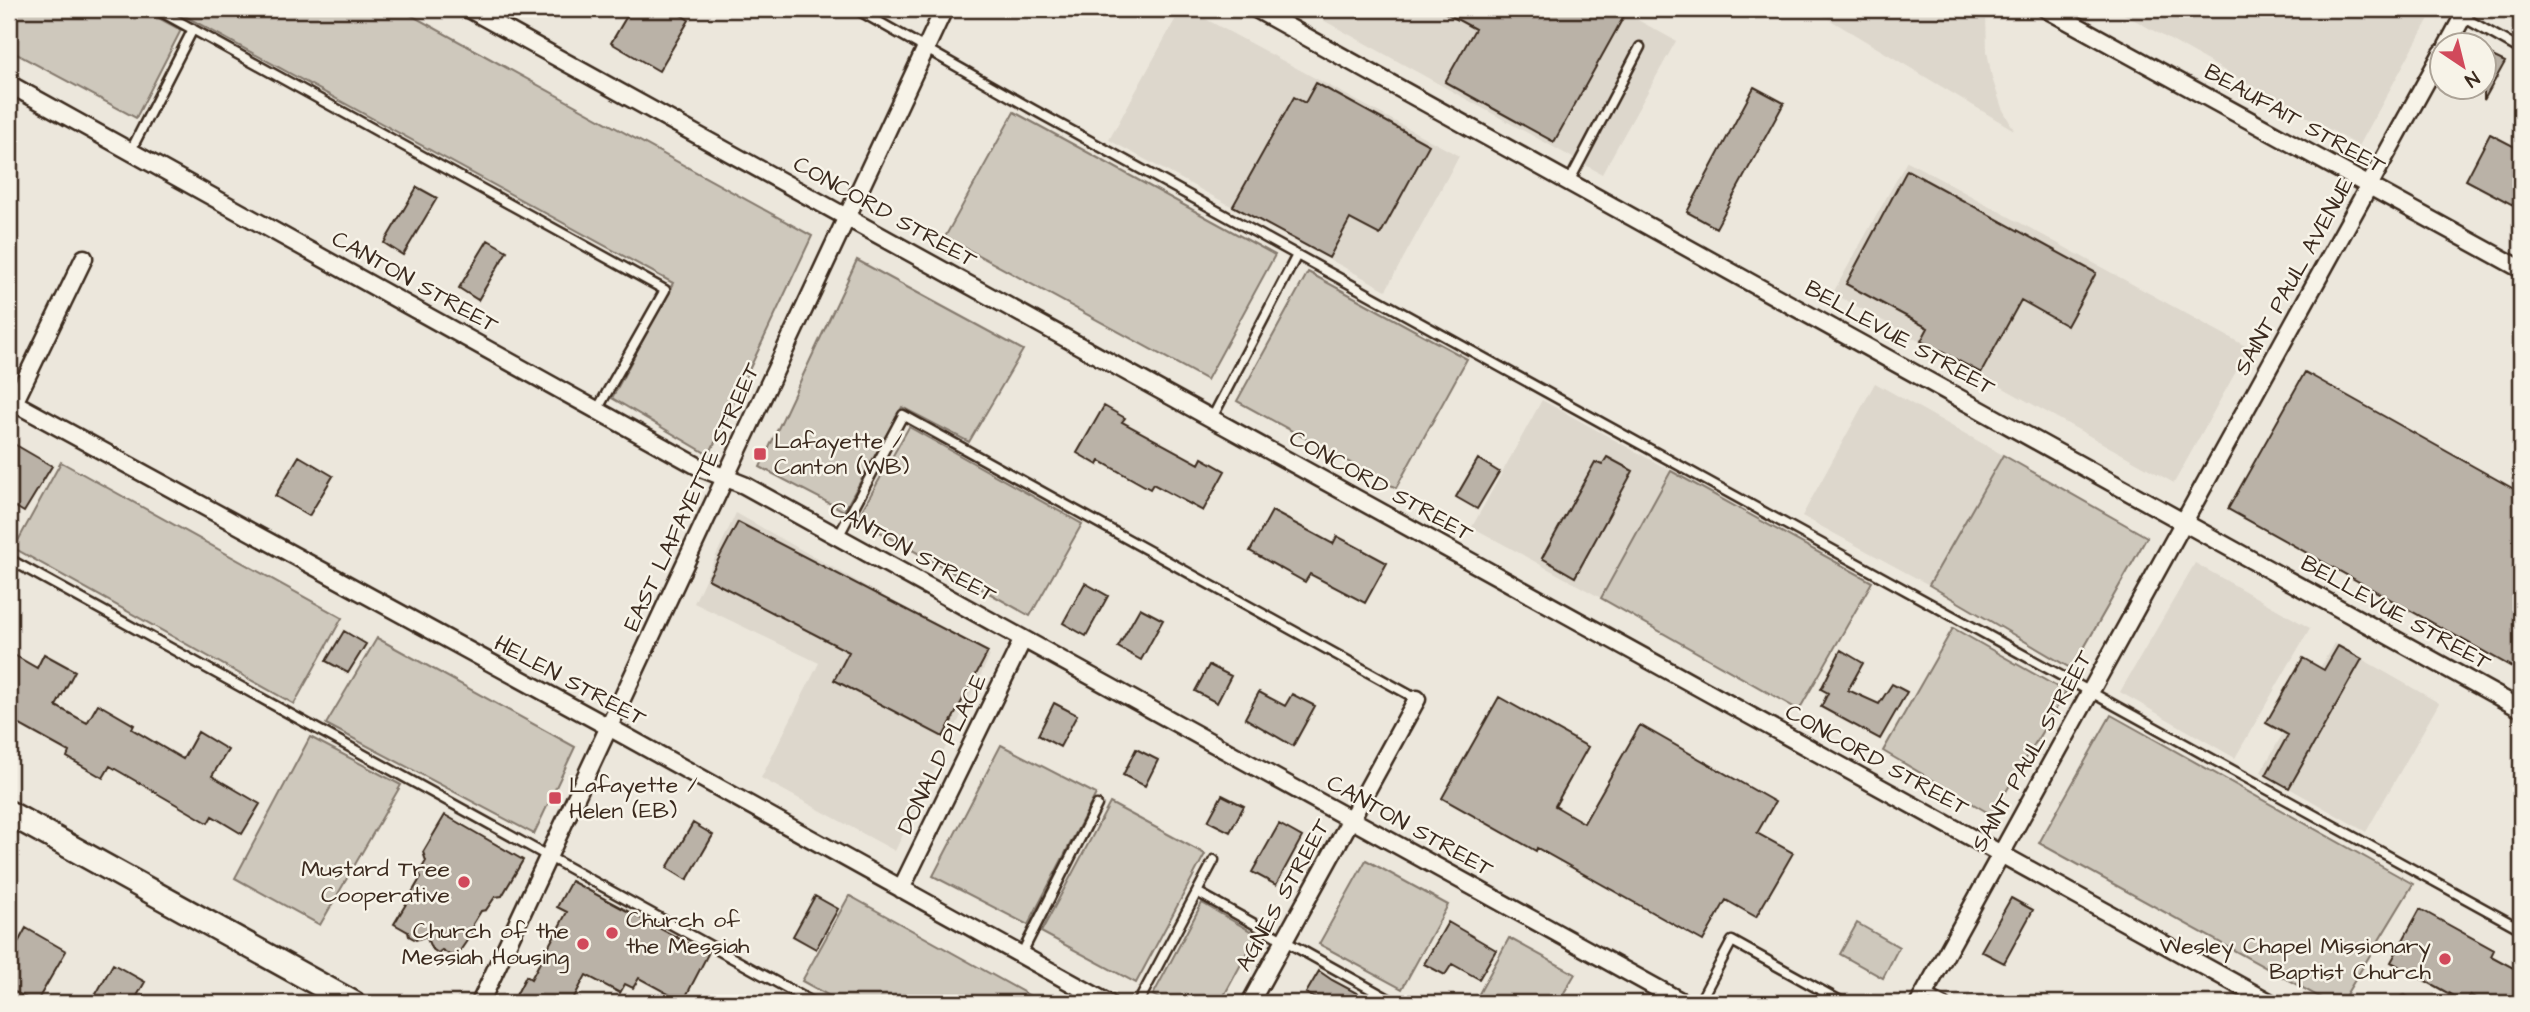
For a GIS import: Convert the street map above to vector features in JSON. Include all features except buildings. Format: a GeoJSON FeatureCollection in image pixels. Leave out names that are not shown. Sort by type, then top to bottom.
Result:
{"type":"FeatureCollection","features":[{"type":"Feature","properties":{"kind":"main road"},"geometry":{"type":"LineString","coordinates":[[9,813],[352,1003]]}},
{"type":"Feature","properties":{"kind":"street","name":"CONCORD STREET"},"geometry":{"type":"LineString","coordinates":[[469,9],[2271,1003]]}},
{"type":"Feature","properties":{"kind":"street","name":"EAST LAFAYETTE STREET"},"geometry":{"type":"LineString","coordinates":[[480,1003],[944,9]]}},
{"type":"Feature","properties":{"kind":"street","name":"BELLEVUE STREET"},"geometry":{"type":"LineString","coordinates":[[1256,9],[2521,709]]}},
{"type":"Feature","properties":{"kind":"street","name":"BEAUFAIT STREET"},"geometry":{"type":"LineString","coordinates":[[2046,9],[2521,269]]}},
{"type":"Feature","properties":{"kind":"street"},"geometry":{"type":"LineString","coordinates":[[2452,32],[2460,11]]}},
{"type":"Feature","properties":{"kind":"street","name":"SAINT PAUL AVENUE"},"geometry":{"type":"LineString","coordinates":[[2185,522],[2428,79]]}},
{"type":"Feature","properties":{"kind":"street","name":"CANTON STREET"},"geometry":{"type":"LineString","coordinates":[[9,84],[701,468],[744,485],[1684,1003]]}},
{"type":"Feature","properties":{"kind":"street"},"geometry":{"type":"LineString","coordinates":[[11,402],[85,258]]}},
{"type":"Feature","properties":{"kind":"street","name":"HELEN STREET"},"geometry":{"type":"LineString","coordinates":[[11,402],[1108,1003]]}},
{"type":"Feature","properties":{"kind":"street","name":"SAINT PAUL STREET"},"geometry":{"type":"LineString","coordinates":[[1922,998],[2185,522]]}},
{"type":"Feature","properties":{"kind":"street","name":"DONALD PLACE"},"geometry":{"type":"LineString","coordinates":[[901,889],[1023,639]]}},
{"type":"Feature","properties":{"kind":"street","name":"AGNES STREET"},"geometry":{"type":"LineString","coordinates":[[1250,1003],[1417,699]]}},
{"type":"Feature","properties":{"kind":"lane"},"geometry":{"type":"LineString","coordinates":[[156,9],[665,290],[597,410]]}},
{"type":"Feature","properties":{"kind":"lane"},"geometry":{"type":"LineString","coordinates":[[856,9],[1032,109],[2521,929]]}},
{"type":"Feature","properties":{"kind":"lane"},"geometry":{"type":"LineString","coordinates":[[2460,11],[2521,50]]}},
{"type":"Feature","properties":{"kind":"lane"},"geometry":{"type":"LineString","coordinates":[[130,152],[192,29]]}},
{"type":"Feature","properties":{"kind":"lane"},"geometry":{"type":"LineString","coordinates":[[1569,181],[1640,47]]}},
{"type":"Feature","properties":{"kind":"lane"},"geometry":{"type":"LineString","coordinates":[[1212,418],[1297,255]]}},
{"type":"Feature","properties":{"kind":"lane"},"geometry":{"type":"LineString","coordinates":[[838,537],[902,415],[1417,699]]}},
{"type":"Feature","properties":{"kind":"lane"},"geometry":{"type":"LineString","coordinates":[[9,559],[814,1003]]}},
{"type":"Feature","properties":{"kind":"lane"},"geometry":{"type":"LineString","coordinates":[[1021,955],[1097,805]]}},
{"type":"Feature","properties":{"kind":"lane"},"geometry":{"type":"LineString","coordinates":[[1139,1003],[1214,860]]}},
{"type":"Feature","properties":{"kind":"lane"},"geometry":{"type":"LineString","coordinates":[[1197,892],[1396,1003]]}},
{"type":"Feature","properties":{"kind":"lane"},"geometry":{"type":"LineString","coordinates":[[1699,1003],[1732,941],[1844,1003]]}},
{"type":"Feature","properties":{"kind":"lane"},"geometry":{"type":"LineString","coordinates":[[1922,998],[1945,1003]]}},
{"type":"Feature","properties":{"kind":"shaded area"},"geometry":{"type":"Polygon","coordinates":[[[9,9],[142,9],[181,30],[136,118],[9,50],[9,9]]]}},
{"type":"Feature","properties":{"kind":"shaded area"},"geometry":{"type":"Polygon","coordinates":[[[172,9],[400,9],[812,236],[709,455],[612,398],[673,283],[172,9]]]}},
{"type":"Feature","properties":{"kind":"shaded area"},"geometry":{"type":"Polygon","coordinates":[[[1181,9],[1187,9],[1459,156],[1386,290],[1109,140],[1181,9]]]}},
{"type":"Feature","properties":{"kind":"shaded area"},"geometry":{"type":"Polygon","coordinates":[[[1303,9],[1618,9],[1676,41],[1602,174],[1303,9]]]}},
{"type":"Feature","properties":{"kind":"shaded area"},"geometry":{"type":"Polygon","coordinates":[[[1812,9],[1977,9],[1986,14],[1987,51],[1992,78],[2002,108],[2014,130],[1812,9]]]}},
{"type":"Feature","properties":{"kind":"shaded area"},"geometry":{"type":"Polygon","coordinates":[[[2115,9],[2429,9],[2433,11],[2359,146],[2115,9]]]}},
{"type":"Feature","properties":{"kind":"shaded area"},"geometry":{"type":"Polygon","coordinates":[[[1014,112],[1275,255],[1207,380],[945,237],[1014,112]]]}},
{"type":"Feature","properties":{"kind":"shaded area"},"geometry":{"type":"Polygon","coordinates":[[[1907,161],[2249,348],[2174,483],[1833,293],[1907,161]]]}},
{"type":"Feature","properties":{"kind":"shaded area"},"geometry":{"type":"Polygon","coordinates":[[[857,260],[1023,350],[969,442],[902,407],[844,511],[760,467],[857,260]]]}},
{"type":"Feature","properties":{"kind":"shaded area"},"geometry":{"type":"Polygon","coordinates":[[[1308,272],[1467,359],[1396,488],[1237,401],[1308,272]]]}},
{"type":"Feature","properties":{"kind":"shaded area"},"geometry":{"type":"Polygon","coordinates":[[[1875,383],[2003,455],[1929,585],[1802,516],[1875,383]]]}},
{"type":"Feature","properties":{"kind":"shaded area"},"geometry":{"type":"Polygon","coordinates":[[[1542,400],[1671,471],[1601,598],[1472,527],[1542,400]]]}},
{"type":"Feature","properties":{"kind":"shaded area"},"geometry":{"type":"Polygon","coordinates":[[[909,427],[1082,524],[1030,616],[857,519],[909,427]]]}},
{"type":"Feature","properties":{"kind":"shaded area"},"geometry":{"type":"Polygon","coordinates":[[[2003,455],[2147,537],[2072,669],[1929,585],[2003,455]]]}},
{"type":"Feature","properties":{"kind":"shaded area"},"geometry":{"type":"Polygon","coordinates":[[[61,462],[342,618],[294,704],[14,548],[61,462]]]}},
{"type":"Feature","properties":{"kind":"shaded area"},"geometry":{"type":"Polygon","coordinates":[[[1671,471],[1872,582],[1799,710],[1601,598],[1671,471]]]}},
{"type":"Feature","properties":{"kind":"shaded area"},"geometry":{"type":"Polygon","coordinates":[[[736,513],[990,656],[895,851],[761,778],[819,663],[694,603],[736,513]]]}},
{"type":"Feature","properties":{"kind":"shaded area"},"geometry":{"type":"Polygon","coordinates":[[[2195,563],[2310,628],[2235,758],[2120,692],[2195,563]]]}},
{"type":"Feature","properties":{"kind":"shaded area"},"geometry":{"type":"Polygon","coordinates":[[[1953,628],[2066,692],[1992,815],[1883,751],[1953,628]]]}},
{"type":"Feature","properties":{"kind":"shaded area"},"geometry":{"type":"Polygon","coordinates":[[[377,638],[575,747],[534,834],[326,724],[377,638]]]}},
{"type":"Feature","properties":{"kind":"shaded area"},"geometry":{"type":"Polygon","coordinates":[[[2334,643],[2439,703],[2366,832],[2261,772],[2334,643]]]}},
{"type":"Feature","properties":{"kind":"shaded area"},"geometry":{"type":"Polygon","coordinates":[[[2111,715],[2413,884],[2341,1003],[2330,1003],[2039,843],[2111,715]]]}},
{"type":"Feature","properties":{"kind":"shaded area"},"geometry":{"type":"Polygon","coordinates":[[[310,737],[401,785],[320,925],[235,878],[310,737]]]}},
{"type":"Feature","properties":{"kind":"shaded area"},"geometry":{"type":"Polygon","coordinates":[[[1001,745],[1096,794],[1028,925],[933,876],[1001,745]]]}},
{"type":"Feature","properties":{"kind":"shaded area"},"geometry":{"type":"Polygon","coordinates":[[[1110,803],[1205,854],[1136,983],[1041,932],[1110,803]]]}},
{"type":"Feature","properties":{"kind":"shaded area"},"geometry":{"type":"Polygon","coordinates":[[[1366,860],[1448,905],[1402,989],[1319,944],[1366,860]]]}},
{"type":"Feature","properties":{"kind":"shaded area"},"geometry":{"type":"Polygon","coordinates":[[[849,896],[1043,1003],[842,1003],[802,981],[849,896]]]}},
{"type":"Feature","properties":{"kind":"shaded area"},"geometry":{"type":"Polygon","coordinates":[[[1202,903],[1257,935],[1220,1003],[1167,1003],[1153,995],[1202,903]]]}},
{"type":"Feature","properties":{"kind":"shaded area"},"geometry":{"type":"Polygon","coordinates":[[[1857,923],[1899,947],[1883,978],[1840,954],[1857,923]]]}},
{"type":"Feature","properties":{"kind":"shaded area"},"geometry":{"type":"Polygon","coordinates":[[[1509,938],[1575,974],[1558,1003],[1474,1003],[1509,938]]]}},
{"type":"Feature","properties":{"kind":"place","name":"Lafayette / Canton (WB)"},"geometry":{"type":"Point","coordinates":[760,454]}},
{"type":"Feature","properties":{"kind":"place","name":"Lafayette / Helen (EB)"},"geometry":{"type":"Point","coordinates":[555,798]}},
{"type":"Feature","properties":{"kind":"place","name":"Mustard Tree Cooperative"},"geometry":{"type":"Point","coordinates":[464,882]}},
{"type":"Feature","properties":{"kind":"place","name":"Church of the Messiah"},"geometry":{"type":"Point","coordinates":[612,933]}},
{"type":"Feature","properties":{"kind":"place","name":"Church of the Messiah Housing"},"geometry":{"type":"Point","coordinates":[583,944]}},
{"type":"Feature","properties":{"kind":"place","name":"Wesley Chapel Missionary Baptist Church"},"geometry":{"type":"Point","coordinates":[2445,959]}}]}
